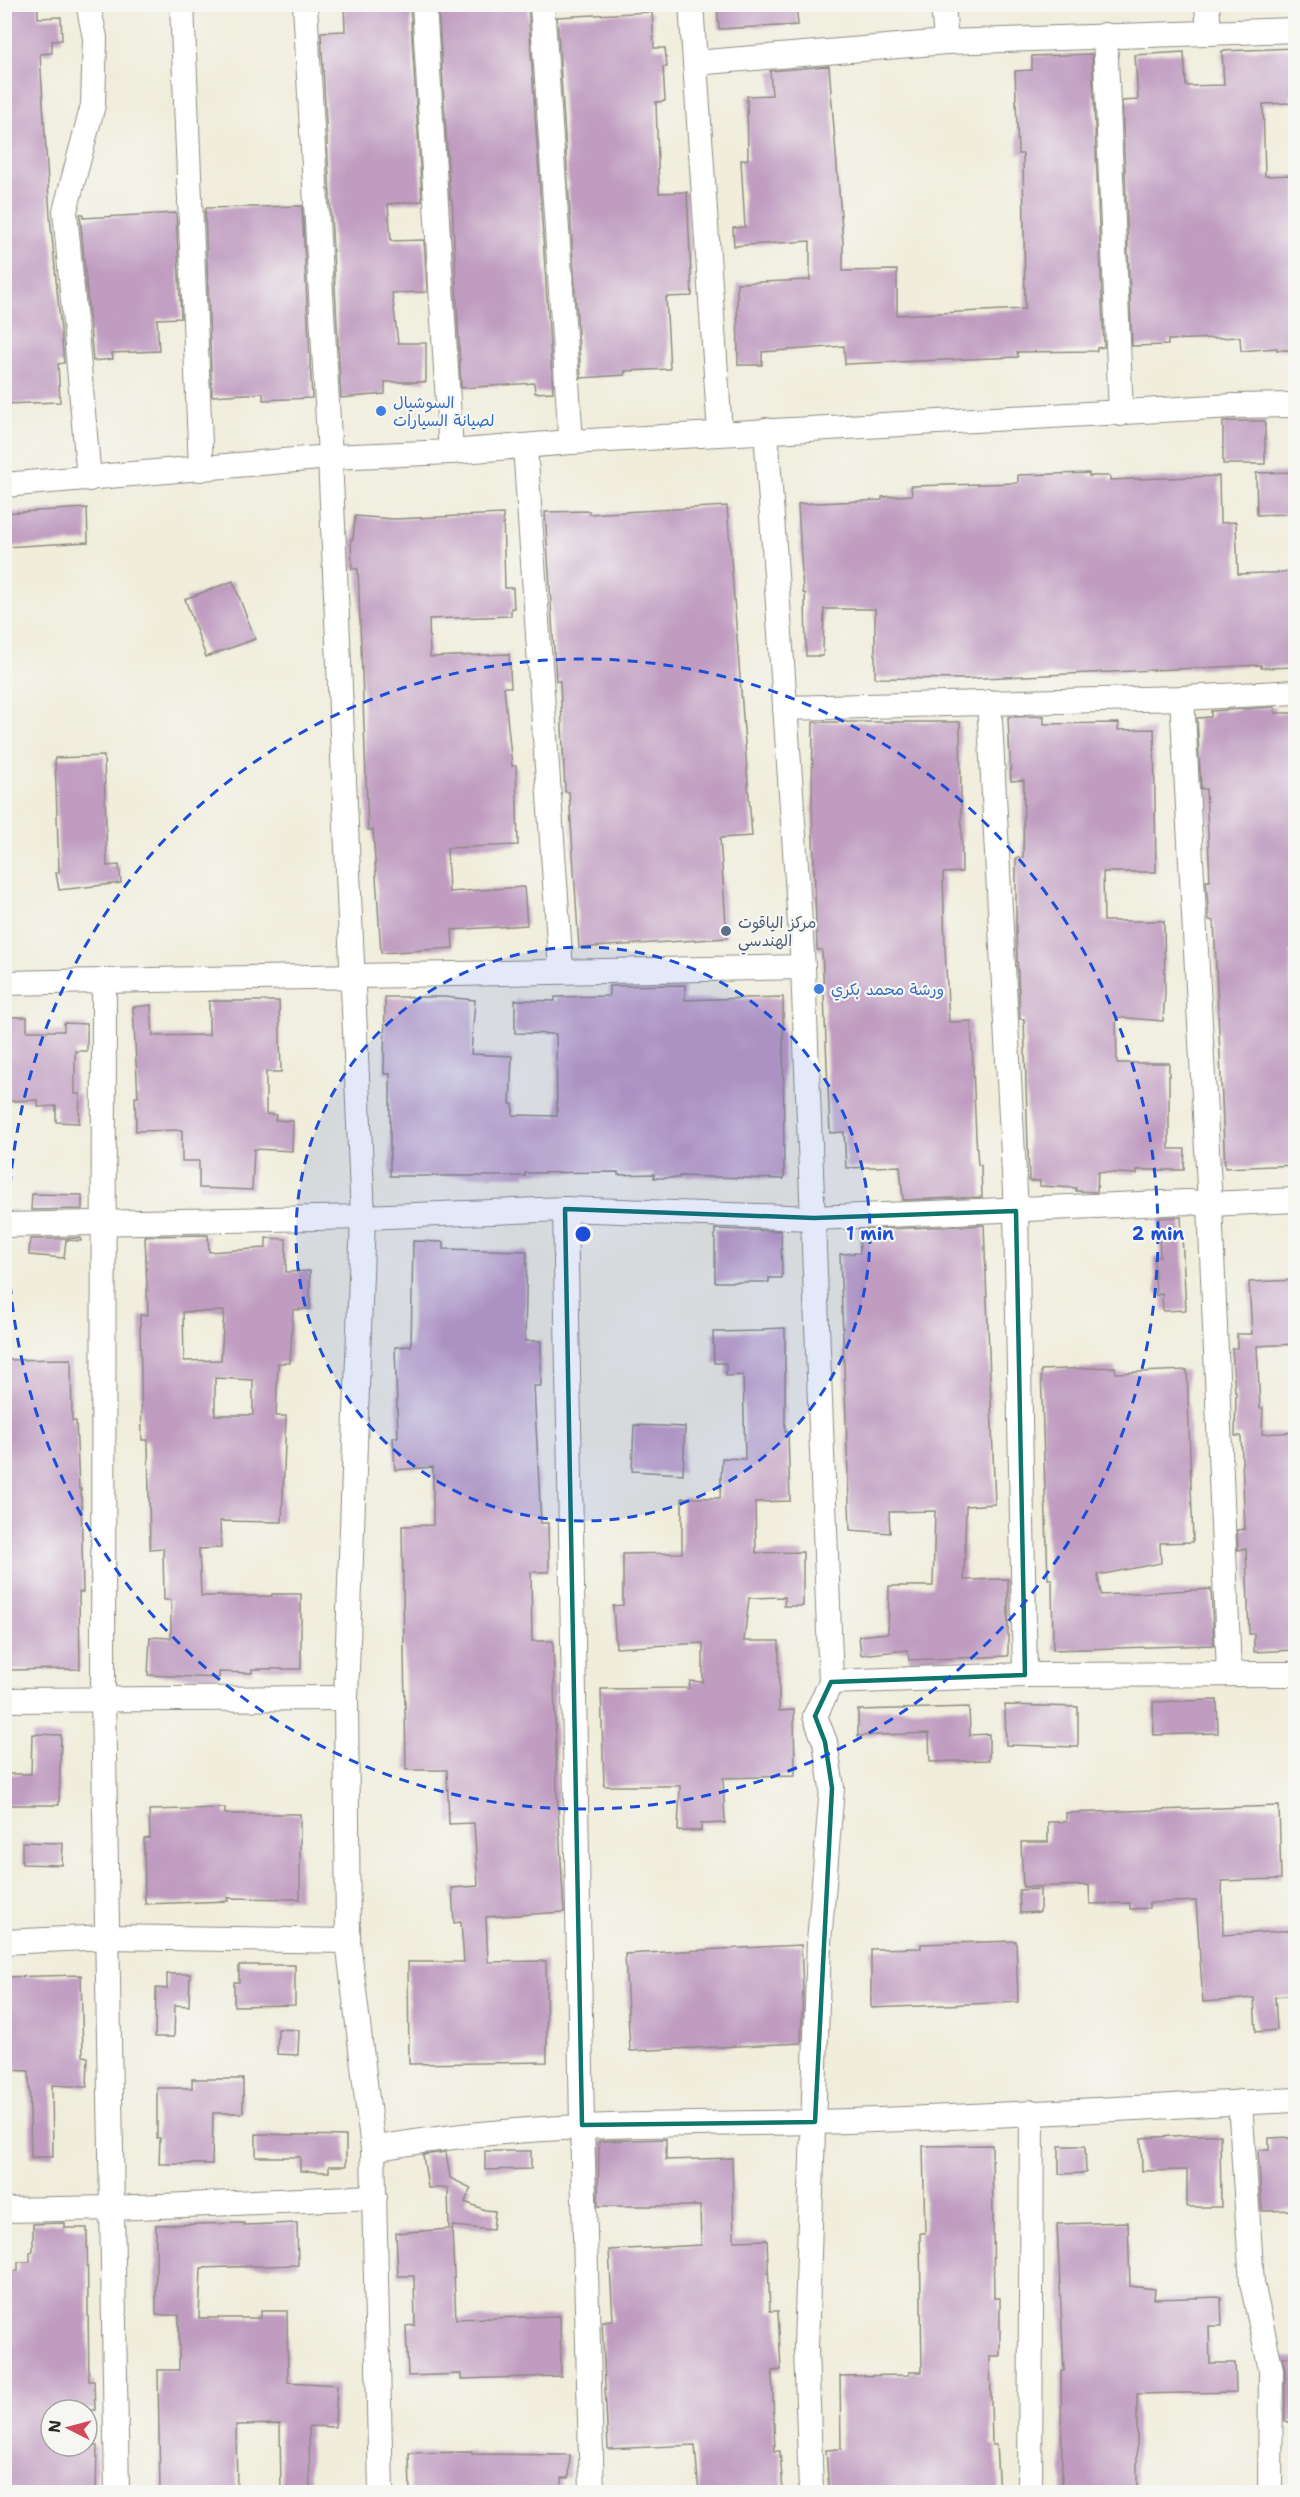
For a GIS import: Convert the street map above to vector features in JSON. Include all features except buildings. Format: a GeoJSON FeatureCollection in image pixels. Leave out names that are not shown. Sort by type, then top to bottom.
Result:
{"type":"FeatureCollection","features":[{"type":"Feature","properties":{"kind":"street"},"geometry":{"type":"LineString","coordinates":[[88,4],[95,38],[93,105],[65,211],[89,479]]}},
{"type":"Feature","properties":{"kind":"street"},"geometry":{"type":"LineString","coordinates":[[182,4],[201,469]]}},
{"type":"Feature","properties":{"kind":"street"},"geometry":{"type":"LineString","coordinates":[[305,4],[330,457],[363,1217],[346,1698],[348,1941],[373,2149],[381,2493]]}},
{"type":"Feature","properties":{"kind":"street"},"geometry":{"type":"LineString","coordinates":[[424,4],[451,452]]}},
{"type":"Feature","properties":{"kind":"street"},"geometry":{"type":"LineString","coordinates":[[542,4],[571,442]]}},
{"type":"Feature","properties":{"kind":"street"},"geometry":{"type":"LineString","coordinates":[[691,4],[720,432]]}},
{"type":"Feature","properties":{"kind":"street"},"geometry":{"type":"LineString","coordinates":[[943,4],[946,42]]}},
{"type":"Feature","properties":{"kind":"street"},"geometry":{"type":"LineString","coordinates":[[1207,4],[1209,33]]}},
{"type":"Feature","properties":{"kind":"street"},"geometry":{"type":"LineString","coordinates":[[694,63],[946,42],[1296,30]]}},
{"type":"Feature","properties":{"kind":"street"},"geometry":{"type":"LineString","coordinates":[[1106,35],[1121,414]]}},
{"type":"Feature","properties":{"kind":"street"},"geometry":{"type":"LineString","coordinates":[[4,485],[330,457],[451,452],[720,432],[1121,414],[1234,406],[1296,405]]}},
{"type":"Feature","properties":{"kind":"street"},"geometry":{"type":"LineString","coordinates":[[766,430],[803,967],[831,1682],[815,1716],[825,1742],[832,1788],[819,1942],[806,2347],[811,2493]]}},
{"type":"Feature","properties":{"kind":"street"},"geometry":{"type":"LineString","coordinates":[[525,446],[561,970]]}},
{"type":"Feature","properties":{"kind":"street"},"geometry":{"type":"LineString","coordinates":[[785,708],[1182,698],[1296,692]]}},
{"type":"Feature","properties":{"kind":"street"},"geometry":{"type":"LineString","coordinates":[[1182,698],[1210,1204],[1229,1674]]}},
{"type":"Feature","properties":{"kind":"street"},"geometry":{"type":"LineString","coordinates":[[989,702],[1016,1211],[1026,1675]]}},
{"type":"Feature","properties":{"kind":"street"},"geometry":{"type":"LineString","coordinates":[[4,983],[561,970],[803,967]]}},
{"type":"Feature","properties":{"kind":"street"},"geometry":{"type":"LineString","coordinates":[[104,982],[103,1699],[117,2493]]}},
{"type":"Feature","properties":{"kind":"street"},"geometry":{"type":"LineString","coordinates":[[4,1226],[363,1217],[565,1209],[814,1218],[1187,1202],[1210,1204],[1296,1200]]}},
{"type":"Feature","properties":{"kind":"street"},"geometry":{"type":"LineString","coordinates":[[565,1209],[582,2125],[592,2493]]}},
{"type":"Feature","properties":{"kind":"street"},"geometry":{"type":"LineString","coordinates":[[831,1682],[1026,1675],[1296,1674]]}},
{"type":"Feature","properties":{"kind":"street"},"geometry":{"type":"LineString","coordinates":[[4,1700],[346,1698]]}},
{"type":"Feature","properties":{"kind":"street"},"geometry":{"type":"LineString","coordinates":[[4,1942],[107,1937],[348,1941]]}},
{"type":"Feature","properties":{"kind":"street"},"geometry":{"type":"LineString","coordinates":[[373,2149],[430,2138],[582,2125],[815,2122],[1296,2100]]}},
{"type":"Feature","properties":{"kind":"street"},"geometry":{"type":"LineString","coordinates":[[1239,2102],[1252,2283],[1271,2370],[1270,2493]]}},
{"type":"Feature","properties":{"kind":"street"},"geometry":{"type":"LineString","coordinates":[[1030,2493],[1032,2112]]}},
{"type":"Feature","properties":{"kind":"street"},"geometry":{"type":"LineString","coordinates":[[4,2210],[375,2197]]}},
{"type":"Feature","properties":{"kind":"highlighted area"},"geometry":{"type":"Polygon","coordinates":[[[565,1209],[814,1218],[1016,1211],[1025,1675],[831,1682],[815,1716],[825,1742],[832,1788],[815,2122],[582,2125],[565,1209]]]}},
{"type":"Feature","properties":{"kind":"place","name":"السوشيال لصيانة السيارات"},"geometry":{"type":"Point","coordinates":[381,411]}},
{"type":"Feature","properties":{"kind":"place","name":"مركز الياقوت الهندسي"},"geometry":{"type":"Point","coordinates":[726,931]}},
{"type":"Feature","properties":{"kind":"place","name":"ورشة محمد بكري"},"geometry":{"type":"Point","coordinates":[819,989]}}]}
